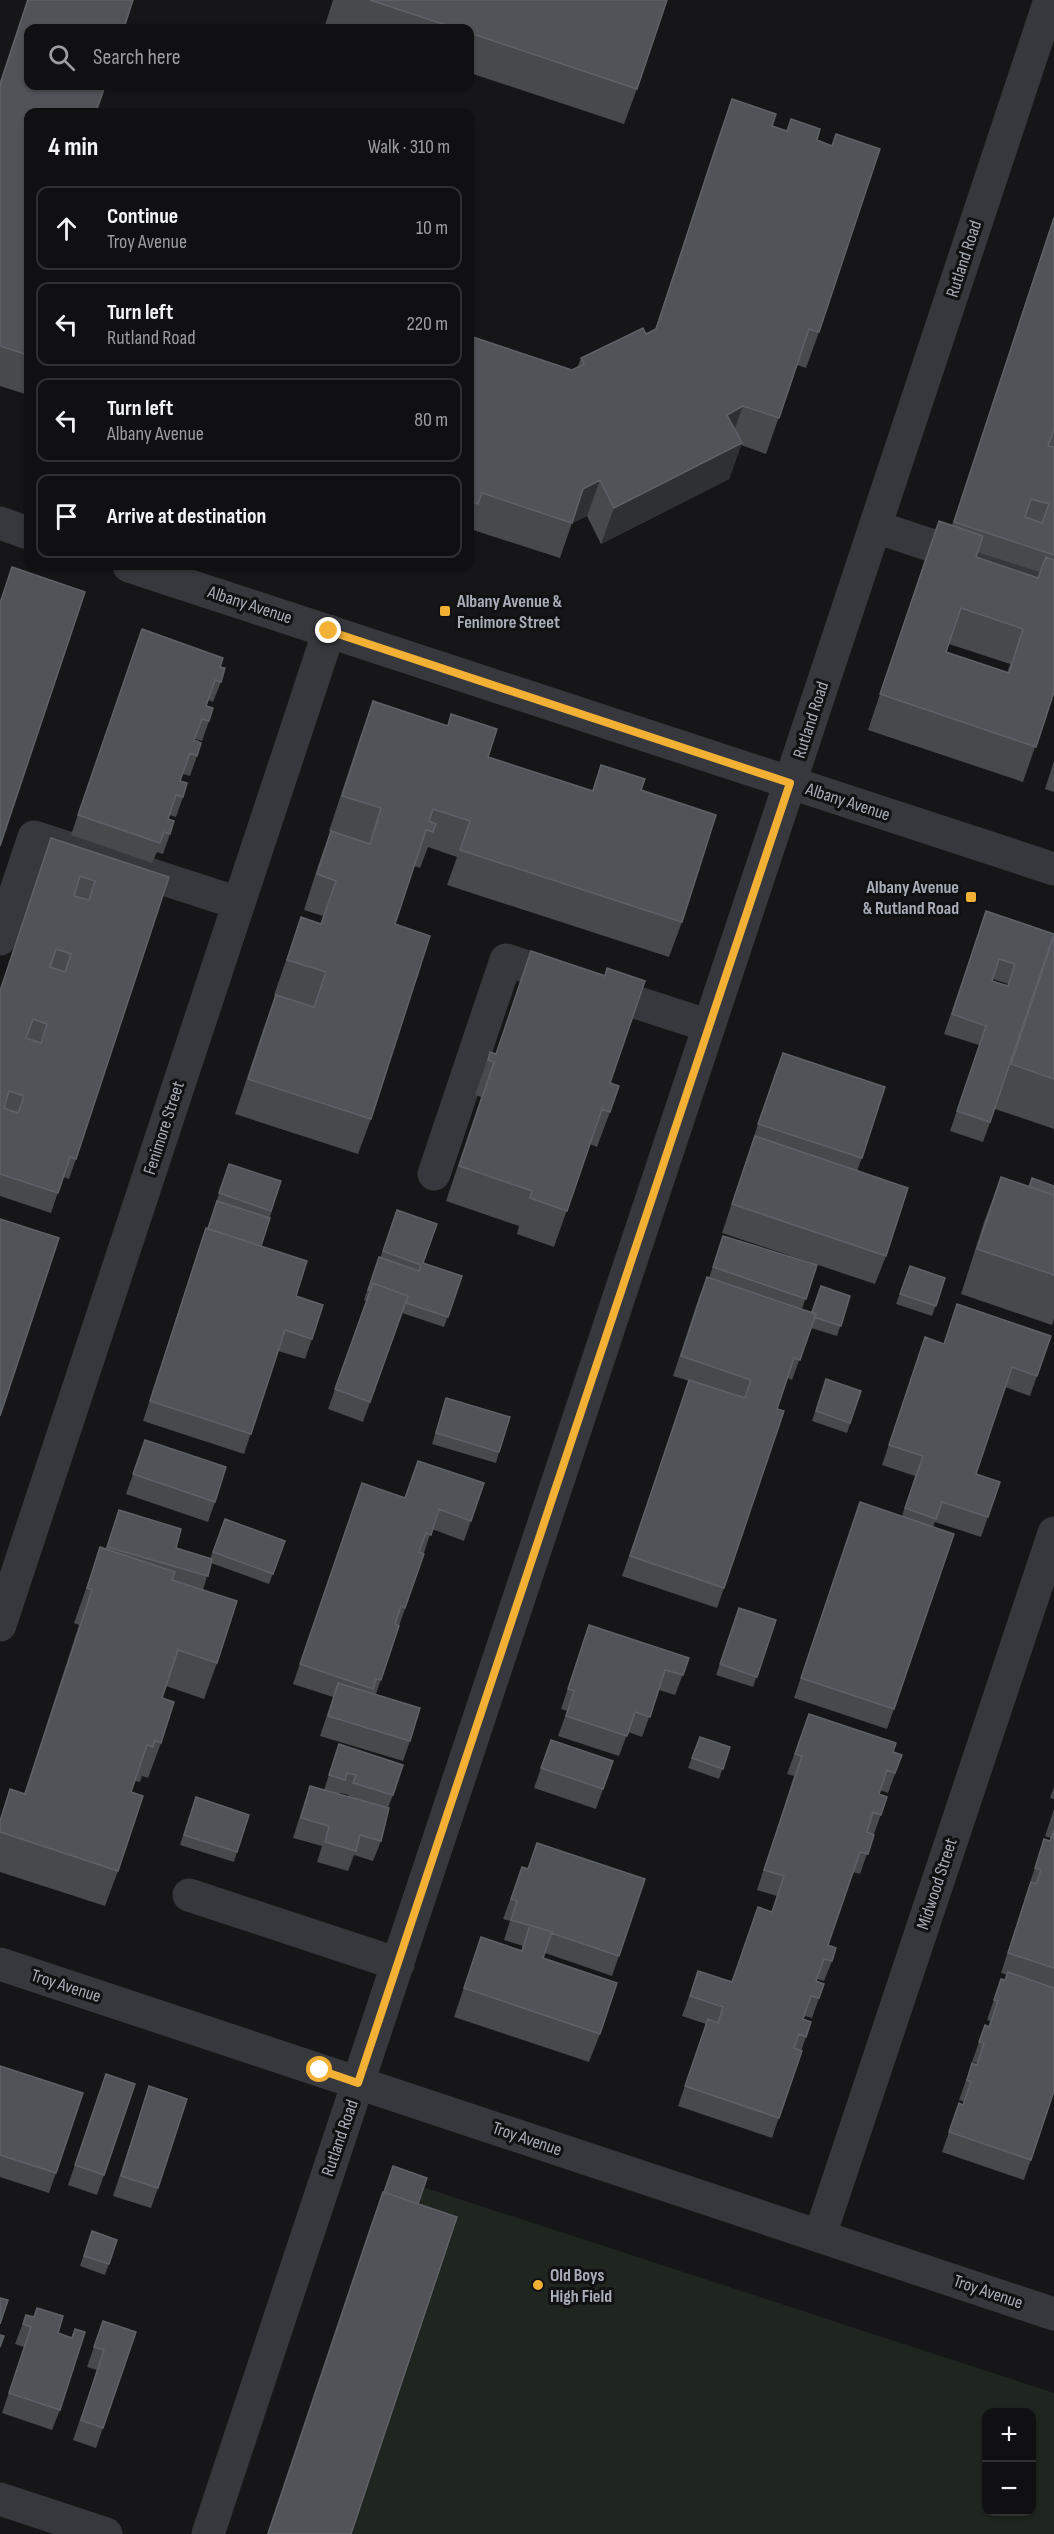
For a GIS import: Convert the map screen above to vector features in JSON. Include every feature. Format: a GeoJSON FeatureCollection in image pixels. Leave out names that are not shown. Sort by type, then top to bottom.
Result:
{"type":"FeatureCollection","features":[{"type":"Feature","properties":{"kind":"street","name":"Rutland Road"},"geometry":{"type":"LineString","coordinates":[[208,2534],[1050,0]]}},
{"type":"Feature","properties":{"kind":"street"},"geometry":{"type":"LineString","coordinates":[[0,523],[24,532]]}},
{"type":"Feature","properties":{"kind":"street"},"geometry":{"type":"LineString","coordinates":[[876,527],[1054,586]]}},
{"type":"Feature","properties":{"kind":"street","name":"Albany Avenue"},"geometry":{"type":"LineString","coordinates":[[141,570],[1054,869]]}},
{"type":"Feature","properties":{"kind":"street","name":"Fenimore Street"},"geometry":{"type":"LineString","coordinates":[[0,1625],[329,631]]}},
{"type":"Feature","properties":{"kind":"street"},"geometry":{"type":"LineString","coordinates":[[0,939],[34,837],[238,903]]}},
{"type":"Feature","properties":{"kind":"street"},"geometry":{"type":"LineString","coordinates":[[434,1174],[506,960],[709,1026]]}},
{"type":"Feature","properties":{"kind":"street","name":"Midwood Street"},"geometry":{"type":"LineString","coordinates":[[820,2235],[1054,1533]]}},
{"type":"Feature","properties":{"kind":"street"},"geometry":{"type":"LineString","coordinates":[[189,1895],[398,1964]]}},
{"type":"Feature","properties":{"kind":"street","name":"Troy Avenue"},"geometry":{"type":"LineString","coordinates":[[0,1964],[1054,2314]]}},
{"type":"Feature","properties":{"kind":"street"},"geometry":{"type":"LineString","coordinates":[[0,2499],[106,2534]]}},
{"type":"Feature","properties":{"kind":"shaded area","name":"Old Boys High Field"},"geometry":{"type":"Polygon","coordinates":[[[389,2176],[1054,2393],[1054,2534],[273,2534],[389,2176]]]}},
{"type":"Feature","properties":{"kind":"building"},"geometry":{"type":"Polygon","coordinates":[[[28,0],[133,0],[125,24],[24,24],[24,90],[104,90],[97,108],[24,108],[24,354],[0,346],[0,85],[28,0]]]}},
{"type":"Feature","properties":{"kind":"building"},"geometry":{"type":"Polygon","coordinates":[[[370,0],[667,0],[637,89],[474,34],[474,24],[443,24],[370,0]]]}},
{"type":"Feature","properties":{"kind":"building"},"geometry":{"type":"Polygon","coordinates":[[[732,99],[776,114],[772,126],[787,131],[791,119],[820,129],[817,140],[832,146],[836,134],[880,149],[819,332],[809,329],[779,418],[743,406],[727,415],[742,443],[614,508],[600,480],[583,489],[572,523],[482,493],[478,504],[474,502],[474,337],[572,370],[584,364],[581,358],[643,328],[646,334],[656,329],[732,99]]]}},
{"type":"Feature","properties":{"kind":"building"},"geometry":{"type":"Polygon","coordinates":[[[1054,218],[1054,429],[1048,446],[1054,447],[1054,555],[954,522],[1054,218]],[[1031,499],[1025,517],[1042,523],[1049,504],[1031,499]]]}},
{"type":"Feature","properties":{"kind":"building"},"geometry":{"type":"Polygon","coordinates":[[[939,521],[983,536],[976,557],[1038,578],[1046,557],[1054,560],[1054,692],[1036,747],[880,694],[939,521]],[[961,608],[946,652],[1009,673],[1023,629],[961,608]]]}},
{"type":"Feature","properties":{"kind":"building"},"geometry":{"type":"Polygon","coordinates":[[[12,567],[85,592],[0,846],[0,603],[12,567]]]}},
{"type":"Feature","properties":{"kind":"building"},"geometry":{"type":"Polygon","coordinates":[[[142,629],[223,658],[220,667],[225,668],[221,682],[215,680],[206,706],[213,708],[209,721],[202,719],[194,740],[201,743],[197,756],[190,753],[180,781],[187,783],[183,797],[176,795],[168,819],[174,821],[170,834],[164,832],[160,843],[78,815],[142,629]]]}},
{"type":"Feature","properties":{"kind":"building"},"geometry":{"type":"Polygon","coordinates":[[[373,701],[448,726],[451,714],[497,729],[488,757],[593,791],[601,765],[645,779],[641,790],[716,815],[682,922],[460,850],[470,821],[433,809],[429,821],[436,824],[433,832],[426,830],[395,924],[430,936],[371,1119],[248,1079],[276,995],[314,1007],[326,972],[287,960],[301,917],[321,924],[336,881],[317,874],[331,831],[370,844],[381,808],[342,796],[373,701]]]}},
{"type":"Feature","properties":{"kind":"building"},"geometry":{"type":"Polygon","coordinates":[[[51,838],[169,877],[76,1159],[70,1157],[58,1193],[0,1174],[0,991],[51,838]],[[80,876],[74,896],[89,900],[95,881],[80,876]],[[56,949],[50,967],[65,972],[71,954],[56,949]],[[33,1019],[26,1038],[41,1043],[47,1024],[33,1019]],[[9,1091],[4,1108],[18,1113],[24,1096],[9,1091]]]}},
{"type":"Feature","properties":{"kind":"building"},"geometry":{"type":"Polygon","coordinates":[[[986,911],[1054,934],[990,1122],[957,1111],[986,1026],[952,1014],[986,911]],[[999,959],[992,981],[1008,986],[1015,964],[999,959]]]}},
{"type":"Feature","properties":{"kind":"building"},"geometry":{"type":"Polygon","coordinates":[[[1054,936],[1054,1079],[1011,1064],[1054,936]]]}},
{"type":"Feature","properties":{"kind":"building"},"geometry":{"type":"Polygon","coordinates":[[[531,951],[605,976],[607,968],[645,981],[610,1083],[619,1086],[610,1112],[602,1109],[567,1211],[530,1198],[532,1191],[459,1166],[494,1062],[488,1060],[490,1052],[496,1054],[531,951]]]}},
{"type":"Feature","properties":{"kind":"building"},"geometry":{"type":"Polygon","coordinates":[[[783,1053],[885,1087],[862,1158],[758,1124],[783,1053]]]}},
{"type":"Feature","properties":{"kind":"building"},"geometry":{"type":"Polygon","coordinates":[[[755,1136],[908,1188],[886,1256],[732,1204],[755,1136]]]}},
{"type":"Feature","properties":{"kind":"building"},"geometry":{"type":"Polygon","coordinates":[[[229,1164],[281,1181],[271,1211],[219,1193],[229,1164]]]}},
{"type":"Feature","properties":{"kind":"building"},"geometry":{"type":"Polygon","coordinates":[[[1001,1177],[1054,1195],[1054,1275],[977,1249],[1001,1177]]]}},
{"type":"Feature","properties":{"kind":"building"},"geometry":{"type":"Polygon","coordinates":[[[1032,1178],[1054,1186],[1054,1195],[1029,1187],[1032,1178]]]}},
{"type":"Feature","properties":{"kind":"building"},"geometry":{"type":"Polygon","coordinates":[[[217,1201],[270,1218],[261,1246],[208,1229],[217,1201]]]}},
{"type":"Feature","properties":{"kind":"building"},"geometry":{"type":"Polygon","coordinates":[[[397,1210],[437,1224],[423,1263],[462,1276],[448,1317],[406,1303],[408,1296],[373,1283],[370,1291],[368,1290],[379,1257],[419,1271],[421,1265],[383,1251],[397,1210]]]}},
{"type":"Feature","properties":{"kind":"building"},"geometry":{"type":"Polygon","coordinates":[[[0,1219],[59,1238],[0,1416],[0,1219]]]}},
{"type":"Feature","properties":{"kind":"building"},"geometry":{"type":"Polygon","coordinates":[[[206,1228],[307,1261],[296,1296],[323,1305],[312,1339],[285,1330],[251,1434],[150,1401],[206,1228]]]}},
{"type":"Feature","properties":{"kind":"building"},"geometry":{"type":"Polygon","coordinates":[[[723,1236],[817,1265],[806,1299],[713,1267],[723,1236]]]}},
{"type":"Feature","properties":{"kind":"building"},"geometry":{"type":"Polygon","coordinates":[[[910,1266],[945,1278],[936,1306],[900,1294],[910,1266]]]}},
{"type":"Feature","properties":{"kind":"building"},"geometry":{"type":"Polygon","coordinates":[[[707,1277],[816,1314],[800,1360],[794,1358],[777,1409],[784,1411],[724,1588],[630,1556],[689,1380],[745,1398],[751,1380],[681,1356],[707,1277]]]}},
{"type":"Feature","properties":{"kind":"building"},"geometry":{"type":"Polygon","coordinates":[[[373,1283],[408,1296],[370,1402],[335,1389],[373,1283]]]}},
{"type":"Feature","properties":{"kind":"building"},"geometry":{"type":"Polygon","coordinates":[[[821,1286],[850,1296],[841,1326],[814,1317],[816,1314],[812,1312],[821,1286]]]}},
{"type":"Feature","properties":{"kind":"building"},"geometry":{"type":"Polygon","coordinates":[[[957,1304],[1051,1336],[1037,1376],[1012,1367],[976,1474],[1000,1482],[988,1517],[942,1502],[936,1519],[905,1508],[923,1456],[889,1445],[925,1337],[944,1344],[957,1304]]]}},
{"type":"Feature","properties":{"kind":"building"},"geometry":{"type":"Polygon","coordinates":[[[826,1379],[861,1391],[850,1423],[816,1411],[826,1379]]]}},
{"type":"Feature","properties":{"kind":"building"},"geometry":{"type":"Polygon","coordinates":[[[446,1398],[510,1417],[499,1452],[436,1433],[446,1398]]]}},
{"type":"Feature","properties":{"kind":"building"},"geometry":{"type":"Polygon","coordinates":[[[145,1440],[226,1467],[215,1502],[133,1474],[145,1440]]]}},
{"type":"Feature","properties":{"kind":"building"},"geometry":{"type":"Polygon","coordinates":[[[418,1461],[484,1483],[471,1521],[439,1509],[431,1535],[426,1533],[419,1552],[424,1554],[405,1608],[401,1606],[395,1624],[399,1626],[381,1680],[376,1679],[373,1689],[300,1664],[362,1483],[405,1498],[418,1461]]]}},
{"type":"Feature","properties":{"kind":"building"},"geometry":{"type":"Polygon","coordinates":[[[860,1502],[954,1534],[894,1709],[801,1678],[860,1502]]]}},
{"type":"Feature","properties":{"kind":"building"},"geometry":{"type":"Polygon","coordinates":[[[119,1510],[181,1529],[176,1548],[212,1559],[208,1576],[107,1547],[119,1510]]]}},
{"type":"Feature","properties":{"kind":"building"},"geometry":{"type":"Polygon","coordinates":[[[225,1519],[285,1541],[273,1574],[213,1552],[225,1519]]]}},
{"type":"Feature","properties":{"kind":"building"},"geometry":{"type":"Polygon","coordinates":[[[100,1547],[175,1572],[172,1580],[237,1601],[217,1663],[178,1650],[162,1698],[174,1702],[161,1743],[155,1740],[153,1747],[147,1745],[131,1792],[143,1796],[118,1871],[0,1832],[0,1822],[10,1789],[25,1794],[92,1590],[87,1588],[100,1547]]]}},
{"type":"Feature","properties":{"kind":"building"},"geometry":{"type":"Polygon","coordinates":[[[739,1608],[776,1620],[757,1677],[720,1664],[739,1608]]]}},
{"type":"Feature","properties":{"kind":"building"},"geometry":{"type":"Polygon","coordinates":[[[589,1625],[689,1658],[683,1675],[665,1670],[650,1717],[635,1712],[627,1736],[566,1716],[574,1691],[568,1689],[589,1625]]]}},
{"type":"Feature","properties":{"kind":"building"},"geometry":{"type":"Polygon","coordinates":[[[338,1683],[420,1708],[410,1741],[328,1716],[338,1683]]]}},
{"type":"Feature","properties":{"kind":"building"},"geometry":{"type":"Polygon","coordinates":[[[809,1714],[896,1743],[893,1752],[902,1755],[895,1773],[887,1770],[879,1794],[887,1797],[881,1815],[873,1812],[867,1832],[874,1835],[868,1854],[860,1852],[828,1945],[836,1948],[832,1961],[824,1959],[816,1981],[824,1984],[819,1998],[811,1996],[807,2007],[803,2019],[811,2022],[806,2037],[799,2034],[794,2048],[802,2051],[779,2118],[685,2086],[708,2019],[718,2023],[723,2007],[690,1996],[698,1971],[732,1982],[758,1907],[772,1912],[784,1876],[764,1870],[802,1756],[795,1754],[809,1714]]]}},
{"type":"Feature","properties":{"kind":"building"},"geometry":{"type":"Polygon","coordinates":[[[700,1737],[730,1747],[723,1769],[692,1758],[700,1737]]]}},
{"type":"Feature","properties":{"kind":"building"},"geometry":{"type":"Polygon","coordinates":[[[551,1740],[613,1761],[603,1789],[541,1768],[551,1740]]]}},
{"type":"Feature","properties":{"kind":"building"},"geometry":{"type":"Polygon","coordinates":[[[339,1744],[403,1765],[393,1795],[353,1783],[356,1775],[347,1773],[345,1780],[329,1775],[339,1744]]]}},
{"type":"Feature","properties":{"kind":"building"},"geometry":{"type":"Polygon","coordinates":[[[310,1786],[389,1808],[381,1841],[360,1835],[356,1851],[325,1842],[329,1826],[301,1818],[310,1786]]]}},
{"type":"Feature","properties":{"kind":"building"},"geometry":{"type":"Polygon","coordinates":[[[196,1797],[249,1815],[237,1852],[184,1835],[196,1797]]]}},
{"type":"Feature","properties":{"kind":"building"},"geometry":{"type":"Polygon","coordinates":[[[1054,1830],[1054,1968],[1008,1953],[1031,1882],[1036,1884],[1041,1870],[1035,1868],[1044,1839],[1050,1841],[1054,1830]]]}},
{"type":"Feature","properties":{"kind":"building"},"geometry":{"type":"Polygon","coordinates":[[[537,1843],[645,1879],[619,1956],[511,1920],[517,1901],[511,1899],[522,1867],[528,1869],[537,1843]]]}},
{"type":"Feature","properties":{"kind":"building"},"geometry":{"type":"Polygon","coordinates":[[[530,1925],[552,1932],[543,1958],[617,1983],[600,2034],[464,1988],[481,1937],[522,1951],[530,1925]]]}},
{"type":"Feature","properties":{"kind":"building"},"geometry":{"type":"Polygon","coordinates":[[[1008,1972],[1054,1988],[1054,2091],[1031,2160],[949,2132],[959,2103],[963,2105],[971,2082],[967,2080],[972,2063],[977,2065],[984,2043],[979,2042],[985,2025],[989,2027],[993,2016],[998,2001],[994,2000],[1001,1979],[1005,1980],[1008,1972]]]}},
{"type":"Feature","properties":{"kind":"building"},"geometry":{"type":"Polygon","coordinates":[[[0,2066],[83,2093],[56,2173],[0,2155],[0,2066]]]}},
{"type":"Feature","properties":{"kind":"building"},"geometry":{"type":"Polygon","coordinates":[[[106,2074],[135,2084],[104,2175],[75,2165],[106,2074]]]}},
{"type":"Feature","properties":{"kind":"building"},"geometry":{"type":"Polygon","coordinates":[[[149,2086],[187,2099],[158,2188],[121,2176],[149,2086]]]}},
{"type":"Feature","properties":{"kind":"building"},"geometry":{"type":"Polygon","coordinates":[[[393,2166],[427,2178],[418,2204],[384,2192],[393,2166]]]}},
{"type":"Feature","properties":{"kind":"building"},"geometry":{"type":"Polygon","coordinates":[[[383,2192],[457,2217],[351,2534],[268,2534],[383,2192]]]}},
{"type":"Feature","properties":{"kind":"building"},"geometry":{"type":"Polygon","coordinates":[[[92,2231],[117,2240],[109,2264],[84,2256],[92,2231]]]}},
{"type":"Feature","properties":{"kind":"building"},"geometry":{"type":"Polygon","coordinates":[[[0,2298],[8,2300],[0,2324],[0,2298]]]}},
{"type":"Feature","properties":{"kind":"building"},"geometry":{"type":"Polygon","coordinates":[[[37,2308],[63,2316],[58,2333],[72,2338],[75,2329],[85,2332],[60,2410],[9,2393],[31,2327],[23,2324],[26,2315],[34,2317],[37,2308]]]}},
{"type":"Feature","properties":{"kind":"building"},"geometry":{"type":"Polygon","coordinates":[[[103,2321],[136,2332],[103,2428],[81,2420],[104,2350],[94,2347],[103,2321]]]}},
{"type":"Feature","properties":{"kind":"building"},"geometry":{"type":"Polygon","coordinates":[[[0,2335],[4,2336],[0,2347],[0,2335]]]}},
{"type":"Feature","properties":{"kind":"place","name":"Albany Avenue & Fenimore Street"},"geometry":{"type":"Point","coordinates":[445,611]}},
{"type":"Feature","properties":{"kind":"place","name":"Albany Avenue & Rutland Road"},"geometry":{"type":"Point","coordinates":[971,897]}},
{"type":"Feature","properties":{"kind":"place","name":"Old Boys High Field"},"geometry":{"type":"Point","coordinates":[538,2285]}},
{"type":"Feature","properties":{"kind":"route"},"geometry":{"type":"LineString","coordinates":[[320,2070],[358,2083],[790,783],[329,631]]}}]}
